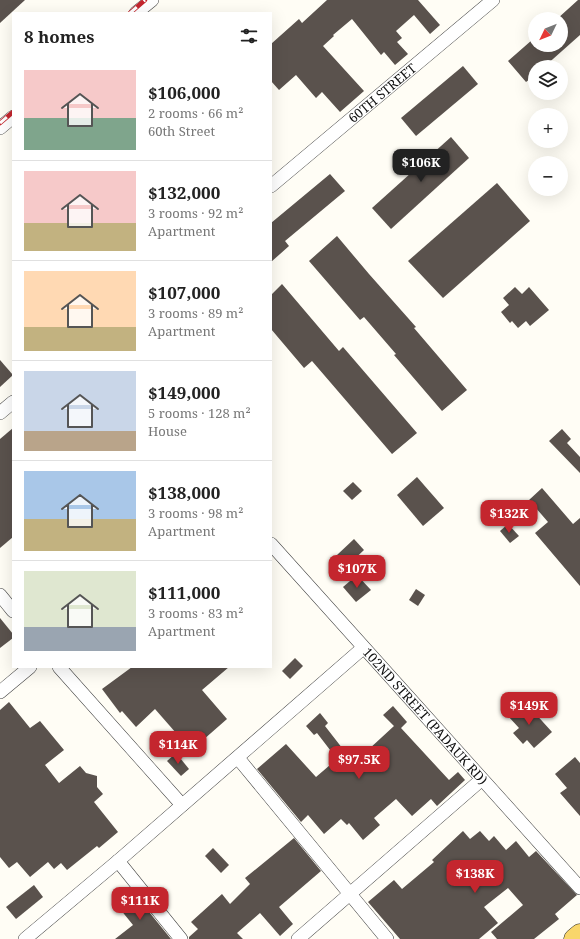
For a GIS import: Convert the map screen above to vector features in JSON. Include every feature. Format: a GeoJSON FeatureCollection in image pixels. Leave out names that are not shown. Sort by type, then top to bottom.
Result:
{"type":"FeatureCollection","features":[{"type":"Feature","properties":{"kind":"main road"},"geometry":{"type":"LineString","coordinates":[[574,939],[580,934]]}},
{"type":"Feature","properties":{"kind":"street"},"geometry":{"type":"LineString","coordinates":[[137,12],[152,0]]}},
{"type":"Feature","properties":{"kind":"street","name":"60TH STREET"},"geometry":{"type":"LineString","coordinates":[[272,185],[493,0]]}},
{"type":"Feature","properties":{"kind":"street"},"geometry":{"type":"LineString","coordinates":[[0,128],[12,118]]}},
{"type":"Feature","properties":{"kind":"street"},"geometry":{"type":"LineString","coordinates":[[0,413],[12,403]]}},
{"type":"Feature","properties":{"kind":"street","name":"102ND STREET (PADAUK RD)"},"geometry":{"type":"LineString","coordinates":[[272,545],[481,780],[580,888]]}},
{"type":"Feature","properties":{"kind":"street"},"geometry":{"type":"LineString","coordinates":[[0,595],[12,610]]}},
{"type":"Feature","properties":{"kind":"street"},"geometry":{"type":"LineString","coordinates":[[25,939],[238,758],[363,648]]}},
{"type":"Feature","properties":{"kind":"street"},"geometry":{"type":"LineString","coordinates":[[0,692],[29,668]]}},
{"type":"Feature","properties":{"kind":"street"},"geometry":{"type":"LineString","coordinates":[[60,668],[182,805]]}},
{"type":"Feature","properties":{"kind":"street"},"geometry":{"type":"LineString","coordinates":[[238,758],[387,939]]}},
{"type":"Feature","properties":{"kind":"street"},"geometry":{"type":"LineString","coordinates":[[298,939],[481,780]]}},
{"type":"Feature","properties":{"kind":"street"},"geometry":{"type":"LineString","coordinates":[[118,861],[181,939]]}},
{"type":"Feature","properties":{"kind":"building"},"geometry":{"type":"Polygon","coordinates":[[[0,0],[25,0],[0,23],[0,0]]]}},
{"type":"Feature","properties":{"kind":"building"},"geometry":{"type":"Polygon","coordinates":[[[327,0],[418,0],[440,25],[430,34],[414,15],[396,31],[402,38],[397,42],[408,54],[395,65],[384,52],[381,55],[352,19],[333,35],[334,36],[323,46],[364,91],[340,112],[322,92],[316,98],[296,75],[279,90],[272,82],[272,43],[299,19],[302,23],[327,0]]]}},
{"type":"Feature","properties":{"kind":"building"},"geometry":{"type":"Polygon","coordinates":[[[578,0],[580,0],[580,35],[568,46],[568,12],[565,12],[578,0]]]}},
{"type":"Feature","properties":{"kind":"building"},"geometry":{"type":"Polygon","coordinates":[[[528,44],[528,52],[561,52],[552,60],[528,60],[528,80],[526,82],[508,61],[528,44]]]}},
{"type":"Feature","properties":{"kind":"building"},"geometry":{"type":"Polygon","coordinates":[[[463,66],[478,84],[416,136],[401,118],[463,66]]]}},
{"type":"Feature","properties":{"kind":"building"},"geometry":{"type":"Polygon","coordinates":[[[451,137],[469,158],[391,229],[372,208],[451,137]]]}},
{"type":"Feature","properties":{"kind":"building"},"geometry":{"type":"Polygon","coordinates":[[[330,174],[345,191],[285,241],[289,246],[272,261],[272,222],[330,174]]]}},
{"type":"Feature","properties":{"kind":"building"},"geometry":{"type":"Polygon","coordinates":[[[497,183],[530,221],[443,298],[408,261],[497,183]]]}},
{"type":"Feature","properties":{"kind":"building"},"geometry":{"type":"Polygon","coordinates":[[[337,236],[416,327],[414,328],[467,390],[442,411],[364,317],[360,320],[309,261],[337,236]]]}},
{"type":"Feature","properties":{"kind":"building"},"geometry":{"type":"Polygon","coordinates":[[[282,284],[339,351],[343,347],[417,433],[392,454],[312,361],[304,368],[272,330],[272,294],[282,284]]]}},
{"type":"Feature","properties":{"kind":"building"},"geometry":{"type":"Polygon","coordinates":[[[515,287],[522,294],[529,287],[549,310],[530,326],[526,321],[518,328],[512,321],[510,323],[501,312],[509,305],[503,298],[515,287]]]}},
{"type":"Feature","properties":{"kind":"building"},"geometry":{"type":"Polygon","coordinates":[[[0,360],[12,374],[12,376],[0,387],[0,360]]]}},
{"type":"Feature","properties":{"kind":"building"},"geometry":{"type":"Polygon","coordinates":[[[12,429],[12,538],[0,548],[0,439],[12,429]]]}},
{"type":"Feature","properties":{"kind":"building"},"geometry":{"type":"Polygon","coordinates":[[[562,429],[571,439],[567,443],[580,457],[580,473],[549,441],[562,429]]]}},
{"type":"Feature","properties":{"kind":"building"},"geometry":{"type":"Polygon","coordinates":[[[417,477],[444,508],[423,526],[397,495],[417,477]]]}},
{"type":"Feature","properties":{"kind":"building"},"geometry":{"type":"Polygon","coordinates":[[[353,482],[362,491],[352,500],[343,491],[353,482]]]}},
{"type":"Feature","properties":{"kind":"building"},"geometry":{"type":"Polygon","coordinates":[[[542,488],[573,524],[580,518],[580,586],[535,533],[548,522],[529,500],[542,488]]]}},
{"type":"Feature","properties":{"kind":"building"},"geometry":{"type":"Polygon","coordinates":[[[508,524],[519,536],[510,543],[500,531],[508,524]]]}},
{"type":"Feature","properties":{"kind":"building"},"geometry":{"type":"Polygon","coordinates":[[[354,539],[364,550],[347,566],[337,555],[354,539]]]}},
{"type":"Feature","properties":{"kind":"building"},"geometry":{"type":"Polygon","coordinates":[[[357,575],[371,590],[356,602],[343,587],[357,575]]]}},
{"type":"Feature","properties":{"kind":"building"},"geometry":{"type":"Polygon","coordinates":[[[416,589],[425,595],[418,606],[409,600],[416,589]]]}},
{"type":"Feature","properties":{"kind":"building"},"geometry":{"type":"Polygon","coordinates":[[[0,618],[12,633],[12,639],[0,648],[0,618]]]}},
{"type":"Feature","properties":{"kind":"building"},"geometry":{"type":"Polygon","coordinates":[[[295,658],[303,666],[290,679],[282,671],[295,658]]]}},
{"type":"Feature","properties":{"kind":"building"},"geometry":{"type":"Polygon","coordinates":[[[131,668],[228,668],[202,690],[227,719],[203,740],[197,732],[173,752],[165,743],[176,733],[155,709],[136,727],[122,711],[120,713],[102,689],[131,668]]]}},
{"type":"Feature","properties":{"kind":"building"},"geometry":{"type":"Polygon","coordinates":[[[524,701],[552,732],[534,748],[527,740],[523,744],[513,733],[519,728],[508,716],[524,701]]]}},
{"type":"Feature","properties":{"kind":"building"},"geometry":{"type":"Polygon","coordinates":[[[9,702],[30,728],[40,721],[64,750],[45,765],[59,783],[80,766],[86,773],[97,776],[97,787],[103,794],[94,802],[118,832],[99,848],[97,846],[67,870],[61,863],[54,869],[48,862],[30,877],[17,862],[9,868],[0,857],[0,710],[9,702]]]}},
{"type":"Feature","properties":{"kind":"building"},"geometry":{"type":"Polygon","coordinates":[[[393,706],[407,722],[401,728],[449,780],[458,772],[465,780],[437,806],[431,799],[412,816],[396,799],[374,818],[380,825],[363,840],[349,823],[347,825],[341,819],[324,834],[308,815],[301,822],[257,769],[286,744],[316,777],[337,759],[317,733],[314,735],[306,726],[320,713],[328,723],[325,726],[346,753],[348,751],[356,761],[394,726],[383,715],[393,706]]]}},
{"type":"Feature","properties":{"kind":"building"},"geometry":{"type":"Polygon","coordinates":[[[176,753],[189,769],[181,776],[167,761],[176,753]]]}},
{"type":"Feature","properties":{"kind":"building"},"geometry":{"type":"Polygon","coordinates":[[[575,757],[580,763],[580,816],[560,793],[567,788],[555,774],[575,757]]]}},
{"type":"Feature","properties":{"kind":"building"},"geometry":{"type":"Polygon","coordinates":[[[463,831],[470,839],[480,831],[489,841],[494,836],[506,850],[516,841],[529,857],[536,851],[577,895],[555,914],[559,919],[534,939],[497,939],[491,932],[523,905],[508,888],[484,907],[498,923],[479,939],[400,939],[368,902],[394,880],[402,889],[434,862],[432,860],[463,831]]]}},
{"type":"Feature","properties":{"kind":"building"},"geometry":{"type":"Polygon","coordinates":[[[294,838],[321,871],[279,907],[293,924],[280,936],[260,913],[237,933],[243,939],[189,939],[189,937],[198,929],[191,922],[222,894],[230,904],[250,884],[245,878],[294,838]]]}},
{"type":"Feature","properties":{"kind":"building"},"geometry":{"type":"Polygon","coordinates":[[[213,848],[229,865],[221,873],[205,856],[213,848]]]}},
{"type":"Feature","properties":{"kind":"building"},"geometry":{"type":"Polygon","coordinates":[[[34,885],[43,897],[16,919],[6,907],[34,885]]]}},
{"type":"Feature","properties":{"kind":"building"},"geometry":{"type":"Polygon","coordinates":[[[132,891],[171,939],[115,939],[133,925],[116,904],[132,891]]]}},
{"type":"Feature","properties":{"kind":"railway"},"geometry":{"type":"LineString","coordinates":[[131,12],[145,0]]}},
{"type":"Feature","properties":{"kind":"railway"},"geometry":{"type":"LineString","coordinates":[[0,123],[12,113]]}}]}
